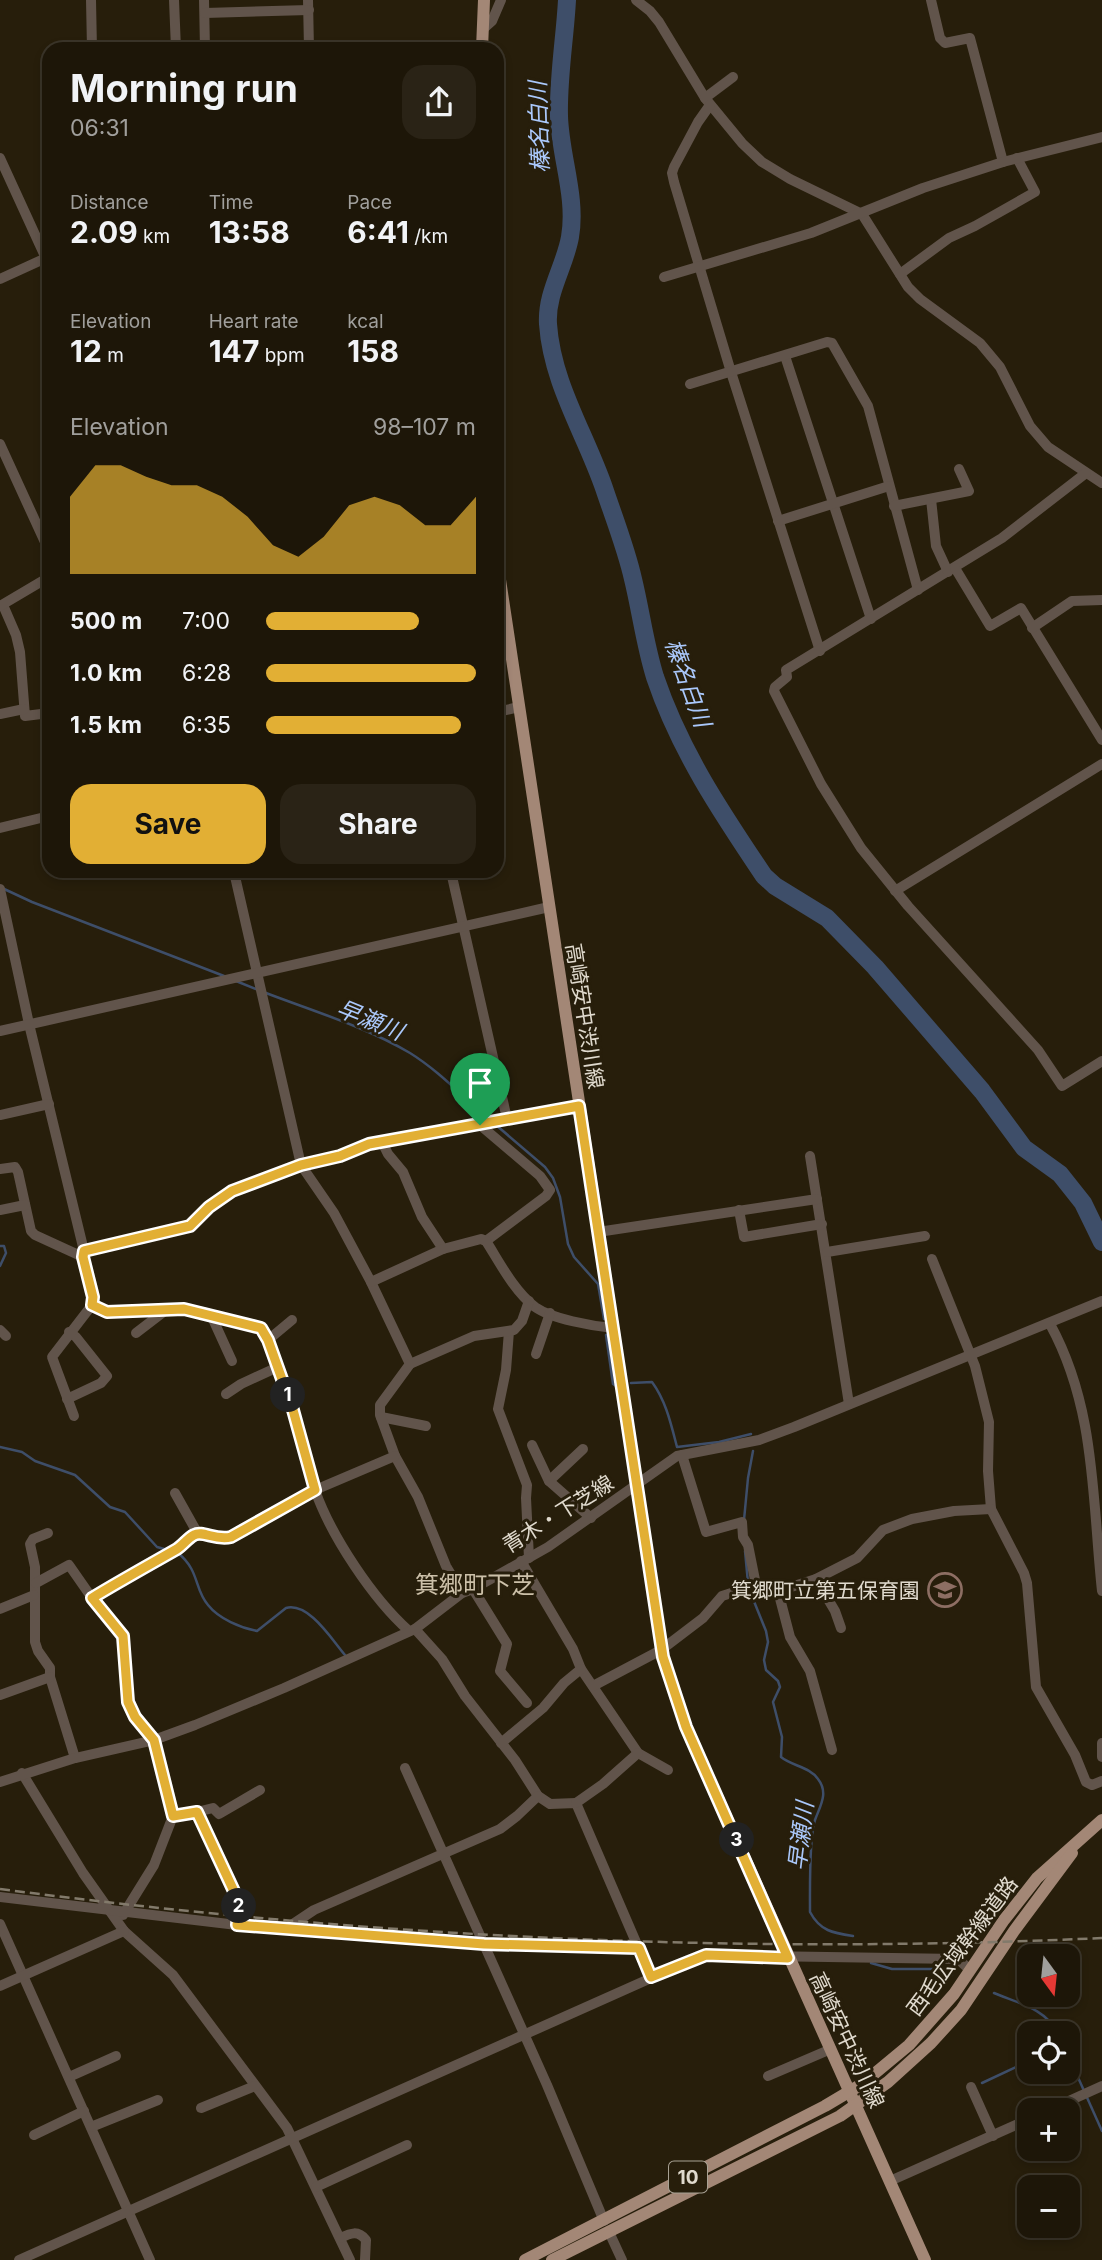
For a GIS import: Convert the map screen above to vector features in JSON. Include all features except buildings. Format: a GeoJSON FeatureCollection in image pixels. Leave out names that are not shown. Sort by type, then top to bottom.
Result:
{"type":"FeatureCollection","features":[{"type":"Feature","properties":{"kind":"main road"},"geometry":{"type":"LineString","coordinates":[[482,42],[484,0]]}},
{"type":"Feature","properties":{"kind":"main road","name":"高崎安中渋川線"},"geometry":{"type":"LineString","coordinates":[[504,607],[661,1650],[686,1727],[925,2260]]}},
{"type":"Feature","properties":{"kind":"main road","name":"西毛広域幹線道路"},"geometry":{"type":"LineString","coordinates":[[552,2260],[607,2226],[850,2091],[909,2045],[954,1994],[1004,1920],[1037,1878],[1097,1824]]}},
{"type":"Feature","properties":{"kind":"main road","name":"西毛広域幹線道路"},"geometry":{"type":"LineString","coordinates":[[525,2260],[607,2226],[856,2106],[931,2043],[961,2010],[1027,1913],[1097,1824]]}},
{"type":"Feature","properties":{"kind":"street"},"geometry":{"type":"LineString","coordinates":[[91,0],[92,42]]}},
{"type":"Feature","properties":{"kind":"street"},"geometry":{"type":"LineString","coordinates":[[174,0],[176,42]]}},
{"type":"Feature","properties":{"kind":"street"},"geometry":{"type":"LineString","coordinates":[[204,0],[205,42]]}},
{"type":"Feature","properties":{"kind":"street"},"geometry":{"type":"LineString","coordinates":[[483,29],[492,21],[501,0]]}},
{"type":"Feature","properties":{"kind":"street"},"geometry":{"type":"LineString","coordinates":[[636,0],[659,22],[708,102],[743,143],[762,162],[790,179],[862,214],[908,287],[920,299],[980,343],[1000,367],[1030,426],[1048,447],[1102,483]]}},
{"type":"Feature","properties":{"kind":"street"},"geometry":{"type":"LineString","coordinates":[[932,0],[940,38],[945,43],[970,37],[1003,162]]}},
{"type":"Feature","properties":{"kind":"street"},"geometry":{"type":"LineString","coordinates":[[205,13],[309,5],[309,42]]}},
{"type":"Feature","properties":{"kind":"street"},"geometry":{"type":"LineString","coordinates":[[733,77],[708,102],[672,173],[731,372],[820,651]]}},
{"type":"Feature","properties":{"kind":"street"},"geometry":{"type":"LineString","coordinates":[[664,277],[811,233],[923,188],[1003,162],[1102,137]]}},
{"type":"Feature","properties":{"kind":"street"},"geometry":{"type":"LineString","coordinates":[[0,158],[42,250]]}},
{"type":"Feature","properties":{"kind":"street"},"geometry":{"type":"LineString","coordinates":[[900,274],[949,238],[1035,192],[1017,158]]}},
{"type":"Feature","properties":{"kind":"street"},"geometry":{"type":"LineString","coordinates":[[0,279],[42,263]]}},
{"type":"Feature","properties":{"kind":"street"},"geometry":{"type":"LineString","coordinates":[[690,384],[827,342],[832,344],[865,398],[918,590]]}},
{"type":"Feature","properties":{"kind":"street"},"geometry":{"type":"LineString","coordinates":[[785,356],[871,619]]}},
{"type":"Feature","properties":{"kind":"street"},"geometry":{"type":"LineString","coordinates":[[0,444],[42,536]]}},
{"type":"Feature","properties":{"kind":"street"},"geometry":{"type":"LineString","coordinates":[[894,506],[969,491],[959,469]]}},
{"type":"Feature","properties":{"kind":"street"},"geometry":{"type":"LineString","coordinates":[[1086,473],[1002,538],[786,670],[787,677],[775,687],[774,696],[850,832],[895,891],[1038,1050],[1062,1086],[1102,1060]]}},
{"type":"Feature","properties":{"kind":"street"},"geometry":{"type":"LineString","coordinates":[[778,521],[889,486]]}},
{"type":"Feature","properties":{"kind":"street"},"geometry":{"type":"LineString","coordinates":[[931,499],[936,546],[990,626],[1021,608],[1102,740]]}},
{"type":"Feature","properties":{"kind":"street"},"geometry":{"type":"LineString","coordinates":[[42,581],[1,606],[16,635],[20,652],[25,716],[42,714]]}},
{"type":"Feature","properties":{"kind":"street"},"geometry":{"type":"LineString","coordinates":[[1032,628],[1072,601],[1102,600]]}},
{"type":"Feature","properties":{"kind":"street"},"geometry":{"type":"LineString","coordinates":[[504,710],[519,707]]}},
{"type":"Feature","properties":{"kind":"street"},"geometry":{"type":"LineString","coordinates":[[0,714],[24,709]]}},
{"type":"Feature","properties":{"kind":"street"},"geometry":{"type":"LineString","coordinates":[[895,891],[1102,764]]}},
{"type":"Feature","properties":{"kind":"street"},"geometry":{"type":"LineString","coordinates":[[0,828],[42,818]]}},
{"type":"Feature","properties":{"kind":"street"},"geometry":{"type":"LineString","coordinates":[[235,878],[301,1165],[334,1213],[410,1364]]}},
{"type":"Feature","properties":{"kind":"street"},"geometry":{"type":"LineString","coordinates":[[452,878],[505,1120]]}},
{"type":"Feature","properties":{"kind":"street"},"geometry":{"type":"LineString","coordinates":[[1,892],[93,1297],[92,1305],[52,1357],[74,1416]]}},
{"type":"Feature","properties":{"kind":"street"},"geometry":{"type":"LineString","coordinates":[[0,1031],[241,977],[257,976],[549,906]]}},
{"type":"Feature","properties":{"kind":"street"},"geometry":{"type":"LineString","coordinates":[[0,1115],[49,1104]]}},
{"type":"Feature","properties":{"kind":"street"},"geometry":{"type":"LineString","coordinates":[[0,1169],[15,1167],[31,1231],[83,1254],[190,1226],[209,1207],[232,1191],[301,1165],[382,1142],[579,1106]]}},
{"type":"Feature","properties":{"kind":"street"},"geometry":{"type":"LineString","coordinates":[[482,1124],[540,1176],[550,1189],[546,1196],[486,1241]]}},
{"type":"Feature","properties":{"kind":"street"},"geometry":{"type":"LineString","coordinates":[[382,1142],[403,1172],[422,1217],[443,1249]]}},
{"type":"Feature","properties":{"kind":"street"},"geometry":{"type":"LineString","coordinates":[[810,1156],[849,1404]]}},
{"type":"Feature","properties":{"kind":"street"},"geometry":{"type":"LineString","coordinates":[[598,1232],[817,1199]]}},
{"type":"Feature","properties":{"kind":"street"},"geometry":{"type":"LineString","coordinates":[[0,1210],[25,1205]]}},
{"type":"Feature","properties":{"kind":"street"},"geometry":{"type":"LineString","coordinates":[[739,1210],[744,1237],[822,1224]]}},
{"type":"Feature","properties":{"kind":"street"},"geometry":{"type":"LineString","coordinates":[[827,1252],[925,1236]]}},
{"type":"Feature","properties":{"kind":"street"},"geometry":{"type":"LineString","coordinates":[[371,1282],[443,1249],[476,1239],[486,1241],[516,1286],[536,1308],[584,1325],[613,1328]]}},
{"type":"Feature","properties":{"kind":"street"},"geometry":{"type":"LineString","coordinates":[[932,1259],[971,1355],[989,1422],[990,1508],[1027,1583],[1036,1687],[1086,1782],[1092,1786],[1102,1781]]}},
{"type":"Feature","properties":{"kind":"street"},"geometry":{"type":"LineString","coordinates":[[527,1703],[500,1671],[507,1644],[446,1566],[418,1497],[395,1456],[381,1417],[380,1405],[410,1364],[474,1336],[514,1330],[522,1321],[529,1301]]}},
{"type":"Feature","properties":{"kind":"street","name":"青木・下芝線"},"geometry":{"type":"LineString","coordinates":[[0,1782],[75,1758],[154,1740],[284,1688],[412,1630],[467,1591],[525,1560],[591,1518],[682,1455],[759,1440],[1102,1301]]}},
{"type":"Feature","properties":{"kind":"street"},"geometry":{"type":"LineString","coordinates":[[92,1305],[107,1312],[184,1309],[261,1328],[268,1340],[293,1410],[315,1490],[342,1546],[396,1619],[412,1630],[442,1659],[465,1696],[538,1796],[550,1804],[576,1803],[603,1784],[638,1753]]}},
{"type":"Feature","properties":{"kind":"street"},"geometry":{"type":"LineString","coordinates":[[136,1333],[166,1309]]}},
{"type":"Feature","properties":{"kind":"street"},"geometry":{"type":"LineString","coordinates":[[536,1354],[550,1313]]}},
{"type":"Feature","properties":{"kind":"street"},"geometry":{"type":"LineString","coordinates":[[211,1315],[232,1361]]}},
{"type":"Feature","properties":{"kind":"street"},"geometry":{"type":"LineString","coordinates":[[268,1340],[292,1320]]}},
{"type":"Feature","properties":{"kind":"street"},"geometry":{"type":"LineString","coordinates":[[1054,1322],[1074,1375],[1088,1436],[1102,1591]]}},
{"type":"Feature","properties":{"kind":"street"},"geometry":{"type":"LineString","coordinates":[[509,1331],[506,1370],[498,1409],[527,1485],[525,1560],[582,1669],[638,1753],[668,1770]]}},
{"type":"Feature","properties":{"kind":"street"},"geometry":{"type":"LineString","coordinates":[[67,1399],[101,1384],[107,1376],[69,1332]]}},
{"type":"Feature","properties":{"kind":"street"},"geometry":{"type":"LineString","coordinates":[[226,1394],[278,1367]]}},
{"type":"Feature","properties":{"kind":"street"},"geometry":{"type":"LineString","coordinates":[[381,1417],[426,1426]]}},
{"type":"Feature","properties":{"kind":"street"},"geometry":{"type":"LineString","coordinates":[[533,1445],[549,1481],[591,1518]]}},
{"type":"Feature","properties":{"kind":"street"},"geometry":{"type":"LineString","coordinates":[[549,1481],[583,1449]]}},
{"type":"Feature","properties":{"kind":"street"},"geometry":{"type":"LineString","coordinates":[[682,1455],[706,1532],[741,1522],[751,1587]]}},
{"type":"Feature","properties":{"kind":"street"},"geometry":{"type":"LineString","coordinates":[[175,1493],[198,1534],[221,1540],[315,1490],[395,1456]]}},
{"type":"Feature","properties":{"kind":"street"},"geometry":{"type":"LineString","coordinates":[[593,1686],[661,1650],[703,1618],[722,1596],[751,1587],[791,1587],[816,1578],[857,1558],[892,1525],[954,1511],[990,1508]]}},
{"type":"Feature","properties":{"kind":"street"},"geometry":{"type":"LineString","coordinates":[[48,1533],[33,1539],[30,1544],[36,1583],[35,1642],[50,1668],[50,1677],[75,1758]]}},
{"type":"Feature","properties":{"kind":"street"},"geometry":{"type":"LineString","coordinates":[[92,1598],[198,1534]]}},
{"type":"Feature","properties":{"kind":"street"},"geometry":{"type":"LineString","coordinates":[[36,1583],[69,1565],[123,1636],[128,1702],[135,1717],[154,1740],[173,1816],[154,1865],[126,1913],[117,1921]]}},
{"type":"Feature","properties":{"kind":"street"},"geometry":{"type":"LineString","coordinates":[[816,1578],[835,1611],[841,1628]]}},
{"type":"Feature","properties":{"kind":"street"},"geometry":{"type":"LineString","coordinates":[[776,1587],[790,1637],[810,1671],[832,1750]]}},
{"type":"Feature","properties":{"kind":"street"},"geometry":{"type":"LineString","coordinates":[[0,1609],[34,1595]]}},
{"type":"Feature","properties":{"kind":"street"},"geometry":{"type":"LineString","coordinates":[[501,1743],[543,1708],[564,1683],[582,1669]]}},
{"type":"Feature","properties":{"kind":"street"},"geometry":{"type":"LineString","coordinates":[[0,1695],[50,1677]]}},
{"type":"Feature","properties":{"kind":"street"},"geometry":{"type":"LineString","coordinates":[[1102,1743],[1102,1757]]}},
{"type":"Feature","properties":{"kind":"street"},"geometry":{"type":"LineString","coordinates":[[405,1768],[622,2260]]}},
{"type":"Feature","properties":{"kind":"street"},"geometry":{"type":"LineString","coordinates":[[22,1773],[83,1872],[124,1931],[173,1975],[292,2138],[350,2260]]}},
{"type":"Feature","properties":{"kind":"street"},"geometry":{"type":"LineString","coordinates":[[173,1816],[213,1808],[219,1814],[261,1790]]}},
{"type":"Feature","properties":{"kind":"street"},"geometry":{"type":"LineString","coordinates":[[286,1928],[314,1910],[500,1829],[538,1796]]}},
{"type":"Feature","properties":{"kind":"street"},"geometry":{"type":"LineString","coordinates":[[576,1803],[651,1977]]}},
{"type":"Feature","properties":{"kind":"street"},"geometry":{"type":"LineString","coordinates":[[197,1812],[239,1902],[237,1925]]}},
{"type":"Feature","properties":{"kind":"street"},"geometry":{"type":"LineString","coordinates":[[0,1897],[237,1925],[484,1944],[639,1948]]}},
{"type":"Feature","properties":{"kind":"street"},"geometry":{"type":"LineString","coordinates":[[0,1924],[150,2260]]}},
{"type":"Feature","properties":{"kind":"street"},"geometry":{"type":"LineString","coordinates":[[0,1986],[124,1931]]}},
{"type":"Feature","properties":{"kind":"street"},"geometry":{"type":"LineString","coordinates":[[19,2260],[651,1977],[706,1955],[958,1959],[970,1970]]}},
{"type":"Feature","properties":{"kind":"street"},"geometry":{"type":"LineString","coordinates":[[768,2076],[831,2049]]}},
{"type":"Feature","properties":{"kind":"street"},"geometry":{"type":"LineString","coordinates":[[69,2077],[116,2056]]}},
{"type":"Feature","properties":{"kind":"street"},"geometry":{"type":"LineString","coordinates":[[201,2108],[255,2085]]}},
{"type":"Feature","properties":{"kind":"street"},"geometry":{"type":"LineString","coordinates":[[1076,2098],[1102,2086]]}},
{"type":"Feature","properties":{"kind":"street"},"geometry":{"type":"LineString","coordinates":[[971,2087],[993,2136]]}},
{"type":"Feature","properties":{"kind":"street"},"geometry":{"type":"LineString","coordinates":[[91,2127],[158,2100]]}},
{"type":"Feature","properties":{"kind":"street"},"geometry":{"type":"LineString","coordinates":[[34,2135],[84,2111]]}},
{"type":"Feature","properties":{"kind":"street"},"geometry":{"type":"LineString","coordinates":[[890,2181],[1017,2125]]}},
{"type":"Feature","properties":{"kind":"street"},"geometry":{"type":"LineString","coordinates":[[316,2187],[407,2145]]}},
{"type":"Feature","properties":{"kind":"street"},"geometry":{"type":"LineString","coordinates":[[340,2238],[361,2234],[366,2240],[365,2260]]}},
{"type":"Feature","properties":{"kind":"waterway","name":"榛名白川"},"geometry":{"type":"LineString","coordinates":[[567,0],[559,116],[572,222],[568,248],[550,301],[548,324],[551,346],[562,387],[596,468],[623,544],[655,677],[665,704],[689,756],[764,876],[775,886],[827,918],[875,967],[982,1091],[1024,1148],[1060,1174],[1083,1203],[1102,1242]]}},
{"type":"Feature","properties":{"kind":"waterway","name":"早瀬川"},"geometry":{"type":"LineString","coordinates":[[2,888],[224,976]]}},
{"type":"Feature","properties":{"kind":"waterway","name":"早瀬川"},"geometry":{"type":"LineString","coordinates":[[236,981],[256,989]]}},
{"type":"Feature","properties":{"kind":"waterway","name":"早瀬川"},"geometry":{"type":"LineString","coordinates":[[266,993],[357,1027],[410,1053],[441,1076],[489,1119]]}},
{"type":"Feature","properties":{"kind":"waterway","name":"早瀬川"},"geometry":{"type":"LineString","coordinates":[[496,1125],[545,1167],[553,1178],[560,1197],[568,1244],[574,1257],[598,1284],[604,1319]]}},
{"type":"Feature","properties":{"kind":"waterway"},"geometry":{"type":"LineString","coordinates":[[0,1246],[4,1246],[6,1253],[0,1266]]}},
{"type":"Feature","properties":{"kind":"waterway","name":"早瀬川"},"geometry":{"type":"LineString","coordinates":[[606,1335],[613,1384],[616,1386]]}},
{"type":"Feature","properties":{"kind":"waterway","name":"早瀬川"},"geometry":{"type":"LineString","coordinates":[[631,1383],[652,1382],[664,1405],[677,1447],[719,1442],[751,1434]]}},
{"type":"Feature","properties":{"kind":"waterway"},"geometry":{"type":"LineString","coordinates":[[0,1447],[22,1452],[35,1461],[75,1475],[110,1507],[125,1512],[157,1547],[168,1550]]}},
{"type":"Feature","properties":{"kind":"waterway","name":"早瀬川"},"geometry":{"type":"LineString","coordinates":[[744,1520],[753,1451]]}},
{"type":"Feature","properties":{"kind":"waterway","name":"早瀬川"},"geometry":{"type":"LineString","coordinates":[[745,1551],[748,1583]]}},
{"type":"Feature","properties":{"kind":"waterway"},"geometry":{"type":"LineString","coordinates":[[178,1553],[190,1566],[204,1599],[224,1619],[257,1631],[286,1608],[295,1608],[311,1616],[345,1655]]}},
{"type":"Feature","properties":{"kind":"waterway","name":"早瀬川"},"geometry":{"type":"LineString","coordinates":[[749,1589],[766,1631],[766,1670],[778,1681],[780,1687],[773,1702],[782,1737],[781,1757],[815,1775],[823,1789],[813,1828],[810,1912],[818,1923],[828,1930],[853,1936]]}},
{"type":"Feature","properties":{"kind":"waterway","name":"早瀬川"},"geometry":{"type":"LineString","coordinates":[[871,1963],[892,1969],[938,1969],[952,1975]]}},
{"type":"Feature","properties":{"kind":"waterway","name":"早瀬川"},"geometry":{"type":"LineString","coordinates":[[994,1993],[1022,2004],[1050,2021]]}},
{"type":"Feature","properties":{"kind":"waterway"},"geometry":{"type":"LineString","coordinates":[[982,2083],[1017,2067]]}},
{"type":"Feature","properties":{"kind":"waterway","name":"早瀬川"},"geometry":{"type":"LineString","coordinates":[[1080,2082],[1102,2131]]}},
{"type":"Feature","properties":{"kind":"railway"},"geometry":{"type":"LineString","coordinates":[[0,1889],[275,1919],[550,1938],[825,1944],[1102,1938]]}},
{"type":"Feature","properties":{"kind":"place","name":"箕郷町立第五保育園"},"geometry":{"type":"Point","coordinates":[945,1590]}},
{"type":"Feature","properties":{"kind":"district","name":"箕郷町下芝"},"geometry":{"type":"Point","coordinates":[475,1584]}},
{"type":"Feature","properties":{"kind":"route"},"geometry":{"type":"LineString","coordinates":[[579,1106],[661,1650],[686,1727],[788,1958],[706,1955],[651,1977],[639,1948],[484,1944],[237,1925],[239,1902],[197,1812],[173,1816],[154,1740],[135,1717],[128,1702],[123,1636],[120,1629],[92,1598],[178,1548],[195,1534],[221,1540],[231,1537],[315,1490],[293,1410],[268,1340],[261,1328],[184,1309],[107,1312],[92,1305],[93,1297],[83,1257],[84,1251],[190,1226],[209,1207],[232,1191],[301,1165],[340,1156],[377,1142],[480,1125],[579,1106]]}}]}
